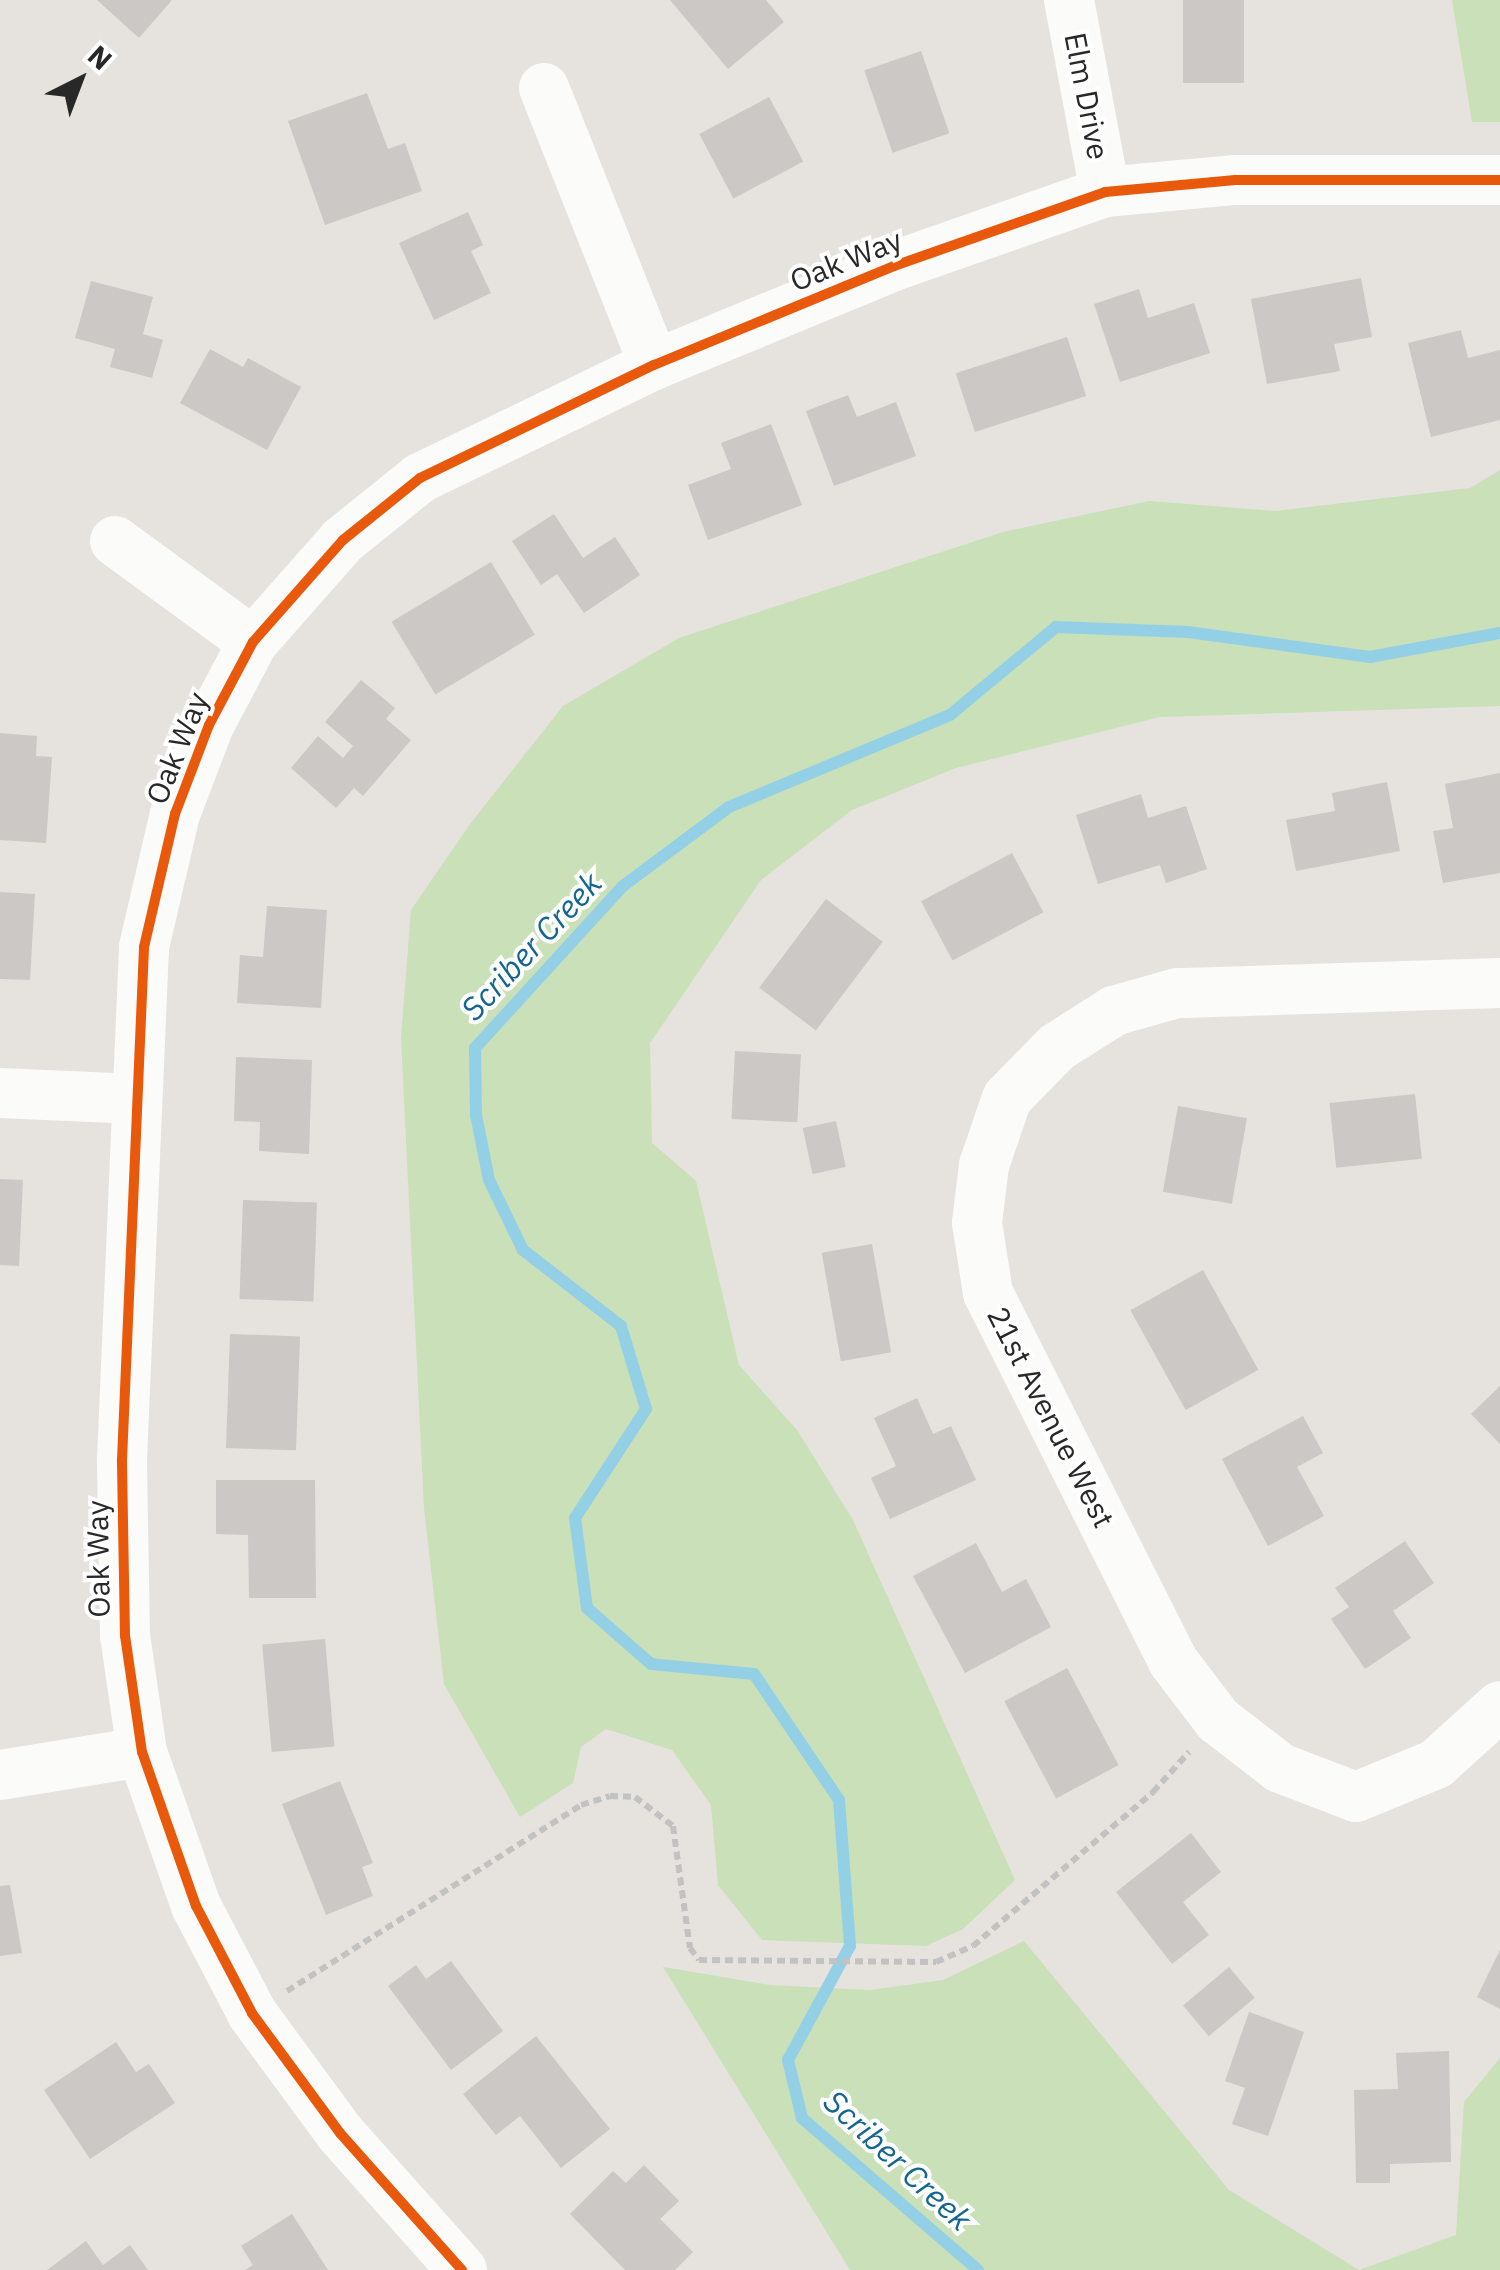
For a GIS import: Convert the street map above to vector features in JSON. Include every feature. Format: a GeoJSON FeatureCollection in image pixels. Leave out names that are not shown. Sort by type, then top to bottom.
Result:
{"type":"FeatureCollection","features":[{"type":"Feature","properties":{"kind":"street","name":"Elm Drive"},"geometry":{"type":"LineString","coordinates":[[1068,0],[1105,192]]}},
{"type":"Feature","properties":{"kind":"street"},"geometry":{"type":"LineString","coordinates":[[544,88],[654,366]]}},
{"type":"Feature","properties":{"kind":"street","name":"Oak Way"},"geometry":{"type":"LineString","coordinates":[[462,2270],[340,2133],[252,2014],[196,1906],[142,1752],[124,1636],[122,1460],[144,948],[174,814],[253,642],[344,540],[420,478],[654,366],[894,266],[1105,192],[1235,180],[1500,180]]}},
{"type":"Feature","properties":{"kind":"street"},"geometry":{"type":"LineString","coordinates":[[115,541],[253,642]]}},
{"type":"Feature","properties":{"kind":"street","name":"21st Avenue West"},"geometry":{"type":"LineString","coordinates":[[1500,983],[1177,993],[1114,1010],[1057,1047],[1007,1098],[984,1165],[977,1223],[988,1293],[1173,1662],[1218,1720],[1280,1768],[1356,1798],[1436,1764],[1500,1706]]}},
{"type":"Feature","properties":{"kind":"street"},"geometry":{"type":"LineString","coordinates":[[0,1093],[136,1099]]}},
{"type":"Feature","properties":{"kind":"street"},"geometry":{"type":"LineString","coordinates":[[0,1775],[142,1752]]}},
{"type":"Feature","properties":{"kind":"path"},"geometry":{"type":"LineString","coordinates":[[252,2014],[581,1805],[610,1796],[636,1796],[673,1826],[690,1948],[699,1960],[774,1966],[936,1962],[974,1946],[1153,1792],[1190,1751]]}},
{"type":"Feature","properties":{"kind":"green space"},"geometry":{"type":"Polygon","coordinates":[[[1452,0],[1500,0],[1500,122],[1472,122],[1452,0]]]}},
{"type":"Feature","properties":{"kind":"green space"},"geometry":{"type":"Polygon","coordinates":[[[1500,470],[1500,706],[1160,717],[956,768],[852,810],[761,880],[650,1043],[652,1143],[696,1181],[739,1365],[797,1430],[853,1520],[1015,1880],[963,1929],[926,1946],[762,1940],[718,1885],[711,1805],[672,1750],[606,1729],[581,1747],[573,1783],[520,1817],[444,1684],[424,1508],[401,1038],[411,910],[470,824],[563,706],[679,638],[1003,532],[1149,501],[1275,511],[1470,488],[1500,470]]]}},
{"type":"Feature","properties":{"kind":"green space"},"geometry":{"type":"Polygon","coordinates":[[[1024,1941],[1229,2190],[1359,2270],[850,2270],[663,1967],[770,1985],[870,1990],[943,1980],[1024,1941]]]}},
{"type":"Feature","properties":{"kind":"green space"},"geometry":{"type":"Polygon","coordinates":[[[1500,2058],[1500,2270],[1359,2270],[1456,2235],[1464,2102],[1500,2058]]]}},
{"type":"Feature","properties":{"kind":"building"},"geometry":{"type":"Polygon","coordinates":[[[97,0],[172,0],[139,38],[97,0]]]}},
{"type":"Feature","properties":{"kind":"building"},"geometry":{"type":"Polygon","coordinates":[[[670,0],[766,0],[784,22],[728,69],[670,0]]]}},
{"type":"Feature","properties":{"kind":"building"},"geometry":{"type":"Polygon","coordinates":[[[1183,0],[1244,0],[1244,83],[1183,83],[1183,0]]]}},
{"type":"Feature","properties":{"kind":"building"},"geometry":{"type":"Polygon","coordinates":[[[921,51],[949,133],[893,153],[864,71],[921,51]]]}},
{"type":"Feature","properties":{"kind":"building"},"geometry":{"type":"Polygon","coordinates":[[[367,93],[388,149],[405,143],[422,191],[325,225],[288,121],[367,93]]]}},
{"type":"Feature","properties":{"kind":"building"},"geometry":{"type":"Polygon","coordinates":[[[769,97],[803,161],[734,199],[699,134],[769,97]]]}},
{"type":"Feature","properties":{"kind":"building"},"geometry":{"type":"Polygon","coordinates":[[[468,212],[483,245],[471,251],[491,293],[434,320],[399,243],[468,212]]]}},
{"type":"Feature","properties":{"kind":"building"},"geometry":{"type":"Polygon","coordinates":[[[1361,278],[1372,337],[1334,344],[1340,371],[1267,384],[1251,299],[1361,278]]]}},
{"type":"Feature","properties":{"kind":"building"},"geometry":{"type":"Polygon","coordinates":[[[91,281],[153,297],[143,334],[163,340],[152,378],[110,367],[115,349],[75,338],[91,281]]]}},
{"type":"Feature","properties":{"kind":"building"},"geometry":{"type":"Polygon","coordinates":[[[1139,289],[1148,318],[1194,303],[1210,353],[1120,382],[1094,304],[1139,289]]]}},
{"type":"Feature","properties":{"kind":"building"},"geometry":{"type":"Polygon","coordinates":[[[1461,330],[1468,358],[1500,350],[1500,420],[1431,437],[1408,343],[1461,330]]]}},
{"type":"Feature","properties":{"kind":"building"},"geometry":{"type":"Polygon","coordinates":[[[1067,337],[1086,396],[975,432],[956,373],[1067,337]]]}},
{"type":"Feature","properties":{"kind":"building"},"geometry":{"type":"Polygon","coordinates":[[[210,349],[243,367],[248,358],[301,387],[267,450],[180,403],[210,349]]]}},
{"type":"Feature","properties":{"kind":"building"},"geometry":{"type":"Polygon","coordinates":[[[848,395],[857,417],[896,402],[916,456],[834,486],[806,411],[848,395]]]}},
{"type":"Feature","properties":{"kind":"building"},"geometry":{"type":"Polygon","coordinates":[[[771,424],[802,505],[708,540],[688,485],[731,469],[721,443],[771,424]]]}},
{"type":"Feature","properties":{"kind":"building"},"geometry":{"type":"Polygon","coordinates":[[[554,514],[583,558],[615,537],[640,575],[584,613],[557,574],[541,585],[512,541],[554,514]]]}},
{"type":"Feature","properties":{"kind":"building"},"geometry":{"type":"Polygon","coordinates":[[[491,562],[535,635],[435,695],[392,622],[491,562]]]}},
{"type":"Feature","properties":{"kind":"building"},"geometry":{"type":"Polygon","coordinates":[[[361,680],[395,708],[386,719],[411,740],[363,796],[354,788],[336,808],[291,768],[318,736],[343,758],[353,746],[325,722],[361,680]]]}},
{"type":"Feature","properties":{"kind":"building"},"geometry":{"type":"Polygon","coordinates":[[[0,733],[37,736],[36,756],[52,757],[46,843],[0,840],[0,733]]]}},
{"type":"Feature","properties":{"kind":"building"},"geometry":{"type":"Polygon","coordinates":[[[1500,773],[1500,873],[1443,883],[1433,831],[1453,828],[1445,784],[1500,773]]]}},
{"type":"Feature","properties":{"kind":"building"},"geometry":{"type":"Polygon","coordinates":[[[1387,782],[1400,851],[1296,871],[1286,820],[1335,811],[1332,793],[1387,782]]]}},
{"type":"Feature","properties":{"kind":"building"},"geometry":{"type":"Polygon","coordinates":[[[1141,794],[1148,818],[1186,806],[1207,869],[1166,883],[1160,865],[1098,884],[1076,815],[1141,794]]]}},
{"type":"Feature","properties":{"kind":"building"},"geometry":{"type":"Polygon","coordinates":[[[1012,853],[1043,912],[953,961],[921,901],[1012,853]]]}},
{"type":"Feature","properties":{"kind":"building"},"geometry":{"type":"Polygon","coordinates":[[[0,892],[35,894],[30,980],[0,979],[0,892]]]}},
{"type":"Feature","properties":{"kind":"building"},"geometry":{"type":"Polygon","coordinates":[[[826,899],[883,942],[816,1030],[759,988],[826,899]]]}},
{"type":"Feature","properties":{"kind":"building"},"geometry":{"type":"Polygon","coordinates":[[[267,906],[327,910],[321,1008],[237,1003],[240,955],[263,957],[267,906]]]}},
{"type":"Feature","properties":{"kind":"building"},"geometry":{"type":"Polygon","coordinates":[[[735,1051],[801,1054],[797,1122],[731,1119],[735,1051]]]}},
{"type":"Feature","properties":{"kind":"building"},"geometry":{"type":"Polygon","coordinates":[[[236,1057],[312,1060],[309,1154],[259,1151],[260,1122],[234,1121],[236,1057]]]}},
{"type":"Feature","properties":{"kind":"building"},"geometry":{"type":"Polygon","coordinates":[[[1415,1094],[1422,1159],[1336,1168],[1329,1103],[1415,1094]]]}},
{"type":"Feature","properties":{"kind":"building"},"geometry":{"type":"Polygon","coordinates":[[[1178,1106],[1247,1118],[1232,1204],[1163,1192],[1178,1106]]]}},
{"type":"Feature","properties":{"kind":"building"},"geometry":{"type":"Polygon","coordinates":[[[836,1121],[846,1167],[813,1174],[803,1128],[836,1121]]]}},
{"type":"Feature","properties":{"kind":"building"},"geometry":{"type":"Polygon","coordinates":[[[0,1179],[23,1180],[19,1266],[0,1265],[0,1179]]]}},
{"type":"Feature","properties":{"kind":"building"},"geometry":{"type":"Polygon","coordinates":[[[243,1200],[317,1203],[313,1302],[240,1299],[243,1200]]]}},
{"type":"Feature","properties":{"kind":"building"},"geometry":{"type":"Polygon","coordinates":[[[872,1244],[891,1352],[841,1361],[822,1253],[872,1244]]]}},
{"type":"Feature","properties":{"kind":"building"},"geometry":{"type":"Polygon","coordinates":[[[1203,1270],[1258,1370],[1186,1410],[1130,1310],[1203,1270]]]}},
{"type":"Feature","properties":{"kind":"building"},"geometry":{"type":"Polygon","coordinates":[[[230,1334],[300,1336],[296,1450],[226,1448],[230,1334]]]}},
{"type":"Feature","properties":{"kind":"building"},"geometry":{"type":"Polygon","coordinates":[[[1500,1386],[1500,1444],[1471,1414],[1500,1386]]]}},
{"type":"Feature","properties":{"kind":"building"},"geometry":{"type":"Polygon","coordinates":[[[917,1398],[933,1434],[951,1426],[976,1480],[890,1519],[871,1478],[896,1466],[874,1418],[917,1398]]]}},
{"type":"Feature","properties":{"kind":"building"},"geometry":{"type":"Polygon","coordinates":[[[1303,1416],[1323,1453],[1297,1467],[1324,1516],[1268,1546],[1222,1459],[1303,1416]]]}},
{"type":"Feature","properties":{"kind":"building"},"geometry":{"type":"Polygon","coordinates":[[[216,1480],[315,1480],[316,1598],[249,1598],[248,1535],[216,1534],[216,1480]]]}},
{"type":"Feature","properties":{"kind":"building"},"geometry":{"type":"Polygon","coordinates":[[[1405,1541],[1434,1583],[1393,1611],[1411,1638],[1365,1669],[1331,1619],[1349,1607],[1335,1588],[1405,1541]]]}},
{"type":"Feature","properties":{"kind":"building"},"geometry":{"type":"Polygon","coordinates":[[[976,1543],[1002,1592],[1026,1579],[1051,1627],[965,1673],[913,1576],[976,1543]]]}},
{"type":"Feature","properties":{"kind":"building"},"geometry":{"type":"Polygon","coordinates":[[[325,1639],[334,1747],[272,1752],[262,1644],[325,1639]]]}},
{"type":"Feature","properties":{"kind":"building"},"geometry":{"type":"Polygon","coordinates":[[[1067,1668],[1119,1765],[1056,1798],[1004,1701],[1067,1668]]]}},
{"type":"Feature","properties":{"kind":"building"},"geometry":{"type":"Polygon","coordinates":[[[340,1781],[373,1863],[362,1867],[373,1896],[326,1915],[282,1804],[340,1781]]]}},
{"type":"Feature","properties":{"kind":"building"},"geometry":{"type":"Polygon","coordinates":[[[1191,1833],[1221,1872],[1183,1902],[1209,1935],[1172,1964],[1116,1892],[1191,1833]]]}},
{"type":"Feature","properties":{"kind":"building"},"geometry":{"type":"Polygon","coordinates":[[[10,1885],[22,1953],[0,1956],[0,1886],[10,1885]]]}},
{"type":"Feature","properties":{"kind":"building"},"geometry":{"type":"Polygon","coordinates":[[[1500,1950],[1500,2009],[1477,1997],[1500,1950]]]}},
{"type":"Feature","properties":{"kind":"building"},"geometry":{"type":"Polygon","coordinates":[[[451,1961],[503,2031],[451,2070],[388,1986],[416,1965],[426,1979],[451,1961]]]}},
{"type":"Feature","properties":{"kind":"building"},"geometry":{"type":"Polygon","coordinates":[[[1229,1967],[1255,1998],[1209,2036],[1183,2006],[1229,1967]]]}},
{"type":"Feature","properties":{"kind":"building"},"geometry":{"type":"Polygon","coordinates":[[[1249,2012],[1304,2032],[1268,2136],[1232,2124],[1245,2088],[1225,2081],[1249,2012]]]}},
{"type":"Feature","properties":{"kind":"building"},"geometry":{"type":"Polygon","coordinates":[[[536,2036],[610,2129],[561,2168],[520,2116],[496,2135],[463,2094],[536,2036]]]}},
{"type":"Feature","properties":{"kind":"building"},"geometry":{"type":"Polygon","coordinates":[[[116,2042],[136,2072],[149,2064],[175,2103],[90,2159],[44,2090],[116,2042]]]}},
{"type":"Feature","properties":{"kind":"building"},"geometry":{"type":"Polygon","coordinates":[[[1449,2051],[1451,2162],[1390,2164],[1390,2183],[1356,2183],[1354,2090],[1398,2089],[1396,2053],[1449,2051]]]}},
{"type":"Feature","properties":{"kind":"building"},"geometry":{"type":"Polygon","coordinates":[[[644,2165],[679,2201],[660,2219],[693,2252],[675,2270],[625,2270],[570,2214],[613,2171],[626,2183],[644,2165]]]}},
{"type":"Feature","properties":{"kind":"building"},"geometry":{"type":"Polygon","coordinates":[[[292,2214],[328,2270],[245,2270],[253,2265],[241,2246],[292,2214]]]}},
{"type":"Feature","properties":{"kind":"building"},"geometry":{"type":"Polygon","coordinates":[[[86,2241],[103,2265],[130,2245],[148,2270],[47,2270],[86,2241]]]}},
{"type":"Feature","properties":{"kind":"waterway","name":"Scriber Creek"},"geometry":{"type":"LineString","coordinates":[[978,2270],[802,2118],[788,2060],[850,1946],[839,1800],[754,1674],[651,1664],[587,1608],[575,1518],[646,1409],[621,1326],[523,1250],[489,1180],[476,1115],[475,1048],[623,886],[729,807],[950,715],[1056,627],[1188,632],[1370,657],[1500,633]]}},
{"type":"Feature","properties":{"kind":"cycle path"},"geometry":{"type":"LineString","coordinates":[[462,2270],[340,2133],[252,2013],[196,1906],[142,1752],[125,1636],[122,1460],[144,947],[175,814],[209,725],[253,642],[343,540],[420,478],[654,365],[894,266],[1105,192],[1235,180],[1500,180]]}}]}
